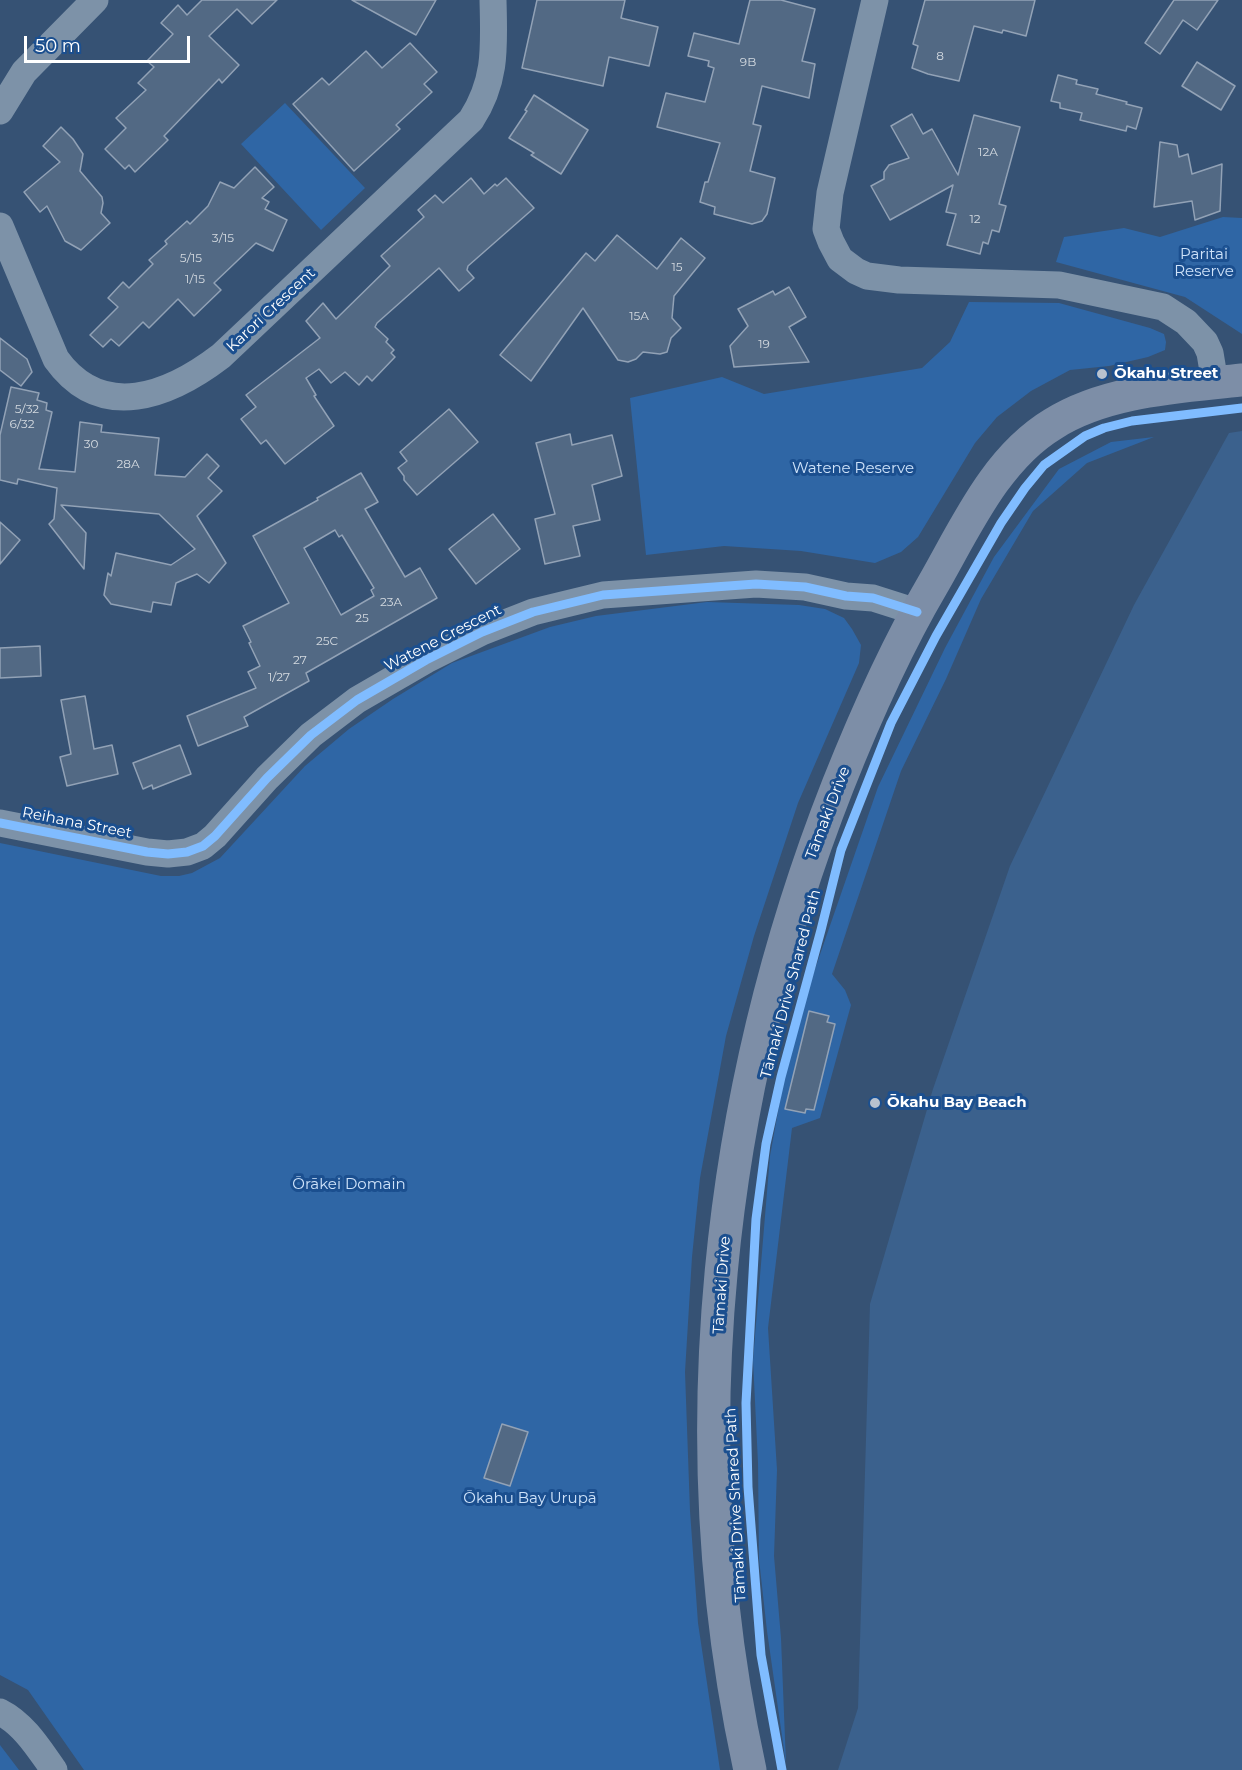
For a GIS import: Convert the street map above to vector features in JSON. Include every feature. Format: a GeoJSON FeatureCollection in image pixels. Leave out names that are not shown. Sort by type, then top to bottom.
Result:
{"type":"FeatureCollection","features":[{"type":"Feature","properties":{"kind":"main road","name":"Tāmaki Drive"},"geometry":{"type":"LineString","coordinates":[[750,1770],[739,1722],[728,1645],[719,1559],[714,1472],[716,1368],[722,1262],[738,1139],[764,1017],[803,878],[857,738],[911,622],[988,490],[1016,454],[1052,424],[1094,404],[1148,392],[1229,381]]}},
{"type":"Feature","properties":{"kind":"street"},"geometry":{"type":"LineString","coordinates":[[0,111],[24,72],[95,0]]}},
{"type":"Feature","properties":{"kind":"street","name":"Karori Crescent"},"geometry":{"type":"LineString","coordinates":[[0,226],[56,359],[79,384],[108,396],[125,397],[144,395],[183,382],[221,356],[471,120],[482,104],[492,71],[493,0]]}},
{"type":"Feature","properties":{"kind":"street"},"geometry":{"type":"LineString","coordinates":[[875,0],[826,216],[826,229],[840,259],[867,276],[899,280],[1059,285],[1163,307],[1186,322],[1205,342],[1229,381]]}},
{"type":"Feature","properties":{"kind":"street","name":"Watene Crescent"},"geometry":{"type":"LineString","coordinates":[[147,852],[187,852],[203,846],[311,735],[357,700],[445,650],[482,632],[533,612],[603,595],[756,584],[805,587],[846,596],[873,598],[911,622]]}},
{"type":"Feature","properties":{"kind":"street","name":"Reihana Street"},"geometry":{"type":"LineString","coordinates":[[0,823],[147,852]]}},
{"type":"Feature","properties":{"kind":"street"},"geometry":{"type":"LineString","coordinates":[[0,1712],[12,1719],[25,1732],[54,1770]]}},
{"type":"Feature","properties":{"kind":"green space"},"geometry":{"type":"Polygon","coordinates":[[[285,103],[365,188],[321,230],[241,144],[285,103]]]}},
{"type":"Feature","properties":{"kind":"green space","name":"Paritai Reserve"},"geometry":{"type":"Polygon","coordinates":[[[1223,217],[1242,218],[1242,334],[1185,297],[1056,262],[1064,237],[1124,228],[1160,237],[1223,217]]]}},
{"type":"Feature","properties":{"kind":"green space","name":"Watene Reserve"},"geometry":{"type":"Polygon","coordinates":[[[969,302],[1059,303],[1164,334],[1165,350],[1148,357],[1109,366],[1070,370],[1031,391],[997,417],[975,443],[918,537],[901,552],[875,563],[801,551],[724,546],[646,555],[630,398],[722,377],[764,394],[922,368],[950,342],[969,302]]]}},
{"type":"Feature","properties":{"kind":"green space"},"geometry":{"type":"Polygon","coordinates":[[[1154,437],[1087,463],[1033,511],[981,599],[946,679],[901,771],[832,974],[845,990],[851,1005],[820,1118],[792,1128],[768,1328],[777,1470],[774,1556],[781,1638],[786,1764],[759,1559],[758,1463],[753,1360],[770,1156],[787,1062],[807,992],[878,787],[945,648],[994,557],[1059,469],[1111,442],[1154,437]]]}},
{"type":"Feature","properties":{"kind":"green space","name":"Ōrākei Domain"},"geometry":{"type":"Polygon","coordinates":[[[707,602],[799,605],[825,609],[844,618],[861,645],[859,663],[798,803],[754,936],[726,1036],[700,1178],[692,1257],[685,1372],[690,1511],[698,1623],[720,1770],[84,1770],[28,1690],[0,1675],[0,843],[161,876],[192,873],[220,858],[305,766],[349,729],[452,663],[550,627],[596,616],[707,602]]]}},
{"type":"Feature","properties":{"kind":"green space"},"geometry":{"type":"Polygon","coordinates":[[[0,1745],[19,1770],[0,1770],[0,1745]]]}},
{"type":"Feature","properties":{"kind":"shaded area"},"geometry":{"type":"Polygon","coordinates":[[[1242,431],[1242,1770],[838,1770],[858,1708],[870,1304],[933,1089],[1010,866],[1134,605],[1229,433],[1242,431]]]}},
{"type":"Feature","properties":{"kind":"building"},"geometry":{"type":"Polygon","coordinates":[[[202,0],[277,0],[252,24],[237,9],[209,36],[239,65],[222,83],[219,79],[164,136],[168,140],[135,172],[129,165],[125,169],[105,149],[126,128],[116,118],[146,90],[138,83],[154,67],[147,61],[173,34],[161,23],[178,5],[187,15],[202,0]]]}},
{"type":"Feature","properties":{"kind":"building"},"geometry":{"type":"Polygon","coordinates":[[[352,0],[436,0],[416,35],[352,0]]]}},
{"type":"Feature","properties":{"kind":"building"},"geometry":{"type":"Polygon","coordinates":[[[537,0],[625,0],[621,18],[658,27],[649,66],[609,57],[603,86],[522,68],[537,0]]]}},
{"type":"Feature","properties":{"kind":"building"},"geometry":{"type":"Polygon","coordinates":[[[750,0],[781,0],[815,9],[802,61],[815,64],[809,98],[762,86],[753,124],[761,126],[750,171],[775,178],[767,214],[762,221],[752,224],[714,214],[715,207],[700,202],[720,143],[657,127],[666,93],[705,102],[714,68],[708,66],[709,61],[688,56],[694,33],[739,44],[750,0]]]}},
{"type":"Feature","properties":{"kind":"building"},"geometry":{"type":"Polygon","coordinates":[[[925,0],[1035,0],[1026,36],[974,26],[959,81],[912,68],[918,46],[913,44],[925,0]]]}},
{"type":"Feature","properties":{"kind":"building"},"geometry":{"type":"Polygon","coordinates":[[[1174,0],[1218,0],[1197,30],[1183,20],[1160,54],[1145,43],[1174,0]]]}},
{"type":"Feature","properties":{"kind":"building"},"geometry":{"type":"Polygon","coordinates":[[[410,43],[437,72],[424,84],[432,92],[396,125],[400,129],[354,171],[293,104],[322,78],[329,85],[366,51],[382,68],[410,43]]]}},
{"type":"Feature","properties":{"kind":"building"},"geometry":{"type":"Polygon","coordinates":[[[1197,62],[1235,86],[1221,110],[1182,86],[1197,62]]]}},
{"type":"Feature","properties":{"kind":"building"},"geometry":{"type":"Polygon","coordinates":[[[1058,75],[1077,80],[1076,84],[1098,89],[1096,94],[1142,108],[1136,129],[1127,126],[1126,131],[1080,120],[1082,113],[1060,108],[1060,103],[1051,101],[1058,75]]]}},
{"type":"Feature","properties":{"kind":"building"},"geometry":{"type":"Polygon","coordinates":[[[534,95],[588,130],[561,174],[531,155],[534,153],[509,138],[527,111],[525,110],[534,95]]]}},
{"type":"Feature","properties":{"kind":"building"},"geometry":{"type":"Polygon","coordinates":[[[912,114],[923,134],[932,129],[958,175],[974,115],[1020,127],[999,204],[1006,206],[999,232],[992,230],[988,244],[983,242],[980,254],[947,245],[956,214],[946,212],[953,185],[890,220],[871,186],[884,179],[884,172],[889,165],[909,158],[891,126],[912,114]]]}},
{"type":"Feature","properties":{"kind":"building"},"geometry":{"type":"Polygon","coordinates":[[[61,127],[83,154],[80,171],[102,197],[101,213],[110,223],[81,250],[65,241],[47,206],[40,212],[24,192],[60,162],[43,146],[61,127]]]}},
{"type":"Feature","properties":{"kind":"building"},"geometry":{"type":"Polygon","coordinates":[[[1160,142],[1177,145],[1179,157],[1188,154],[1192,174],[1222,164],[1220,211],[1195,220],[1192,201],[1154,207],[1160,142]]]}},
{"type":"Feature","properties":{"kind":"building"},"geometry":{"type":"Polygon","coordinates":[[[255,167],[274,187],[262,198],[269,202],[265,209],[287,220],[273,251],[256,243],[214,283],[221,290],[194,316],[178,299],[149,328],[143,322],[119,346],[111,339],[103,347],[90,335],[118,307],[108,298],[123,282],[129,288],[153,264],[149,260],[167,244],[165,241],[187,221],[190,224],[208,206],[220,182],[234,188],[255,167]]]}},
{"type":"Feature","properties":{"kind":"building"},"geometry":{"type":"Polygon","coordinates":[[[471,178],[484,194],[506,178],[534,208],[468,266],[467,270],[474,278],[459,291],[439,268],[377,323],[375,327],[388,339],[386,342],[394,350],[391,353],[395,357],[372,381],[367,376],[359,385],[345,372],[331,383],[319,369],[306,378],[316,395],[314,396],[334,426],[285,464],[266,440],[261,444],[241,419],[256,407],[246,395],[320,338],[306,321],[323,303],[336,319],[390,266],[381,256],[424,217],[418,210],[435,195],[443,203],[471,178]]]}},
{"type":"Feature","properties":{"kind":"building"},"geometry":{"type":"Polygon","coordinates":[[[617,235],[657,269],[681,238],[705,258],[674,296],[672,318],[681,328],[671,338],[667,352],[660,354],[643,352],[636,359],[628,362],[618,360],[583,308],[531,381],[500,355],[586,253],[595,261],[617,235]]]}},
{"type":"Feature","properties":{"kind":"building"},"geometry":{"type":"Polygon","coordinates":[[[789,287],[806,317],[789,327],[809,362],[734,367],[730,346],[748,326],[738,309],[773,291],[775,295],[789,287]]]}},
{"type":"Feature","properties":{"kind":"building"},"geometry":{"type":"Polygon","coordinates":[[[0,338],[27,359],[32,372],[21,386],[0,370],[0,338]]]}},
{"type":"Feature","properties":{"kind":"building"},"geometry":{"type":"Polygon","coordinates":[[[11,387],[39,393],[37,400],[47,403],[46,410],[52,412],[39,469],[75,472],[80,422],[102,425],[101,432],[159,438],[155,475],[185,477],[207,454],[219,466],[208,478],[222,491],[197,516],[226,563],[209,583],[197,574],[176,583],[171,605],[153,602],[151,612],[111,604],[104,595],[108,573],[111,576],[116,553],[171,565],[195,549],[159,514],[61,505],[86,533],[84,569],[49,524],[54,519],[57,488],[18,479],[17,484],[0,480],[0,435],[11,387]]]}},
{"type":"Feature","properties":{"kind":"building"},"geometry":{"type":"Polygon","coordinates":[[[449,409],[478,442],[417,495],[404,480],[398,468],[407,461],[400,452],[449,409]]]}},
{"type":"Feature","properties":{"kind":"building"},"geometry":{"type":"Polygon","coordinates":[[[570,434],[572,445],[612,435],[622,476],[592,485],[600,520],[573,526],[580,556],[545,564],[535,519],[555,514],[536,443],[570,434]]]}},
{"type":"Feature","properties":{"kind":"building"},"geometry":{"type":"Polygon","coordinates":[[[361,473],[378,502],[365,509],[405,577],[420,568],[437,598],[306,673],[309,681],[244,717],[248,726],[198,746],[187,716],[256,688],[248,672],[260,666],[243,626],[289,603],[253,536],[318,500],[317,498],[361,473]],[[335,530],[304,548],[341,615],[374,596],[371,590],[374,588],[342,535],[339,537],[335,530]]]}},
{"type":"Feature","properties":{"kind":"building"},"geometry":{"type":"Polygon","coordinates":[[[493,514],[520,549],[476,584],[449,549],[493,514]]]}},
{"type":"Feature","properties":{"kind":"building"},"geometry":{"type":"Polygon","coordinates":[[[0,522],[20,540],[0,564],[0,522]]]}},
{"type":"Feature","properties":{"kind":"building"},"geometry":{"type":"Polygon","coordinates":[[[40,646],[41,676],[0,678],[0,648],[40,646]]]}},
{"type":"Feature","properties":{"kind":"building"},"geometry":{"type":"Polygon","coordinates":[[[85,696],[94,749],[112,745],[118,774],[67,786],[60,757],[71,754],[61,700],[85,696]]]}},
{"type":"Feature","properties":{"kind":"building"},"geometry":{"type":"Polygon","coordinates":[[[180,745],[191,774],[153,789],[152,785],[143,789],[133,763],[180,745]]]}},
{"type":"Feature","properties":{"kind":"building"},"geometry":{"type":"Polygon","coordinates":[[[809,1011],[829,1016],[827,1022],[835,1024],[814,1110],[806,1109],[805,1113],[785,1109],[809,1011]]]}},
{"type":"Feature","properties":{"kind":"building"},"geometry":{"type":"Polygon","coordinates":[[[502,1424],[528,1432],[510,1486],[484,1478],[502,1424]]]}},
{"type":"Feature","properties":{"kind":"cycle path","name":"Tāmaki Drive Shared Path"},"geometry":{"type":"LineString","coordinates":[[782,1770],[761,1655],[748,1487],[746,1403],[756,1219],[766,1144],[781,1077],[841,850],[891,723],[936,636],[1001,523],[1044,465],[1085,436],[1104,428],[1132,421],[1242,408]]}},
{"type":"Feature","properties":{"kind":"cycle path"},"geometry":{"type":"LineString","coordinates":[[0,823],[147,852],[168,854],[187,852],[203,846],[311,735],[357,700],[426,660],[482,632],[533,612],[603,595],[756,584],[805,587],[846,596],[873,598],[917,612]]}},
{"type":"Feature","properties":{"kind":"place","name":"Ōkahu Street"},"geometry":{"type":"Point","coordinates":[1102,374]}},
{"type":"Feature","properties":{"kind":"place","name":"Ōkahu Bay Beach"},"geometry":{"type":"Point","coordinates":[875,1103]}},
{"type":"Feature","properties":{"kind":"park label","name":"Ōkahu Bay Urupā"},"geometry":{"type":"Point","coordinates":[530,1499]}}]}
